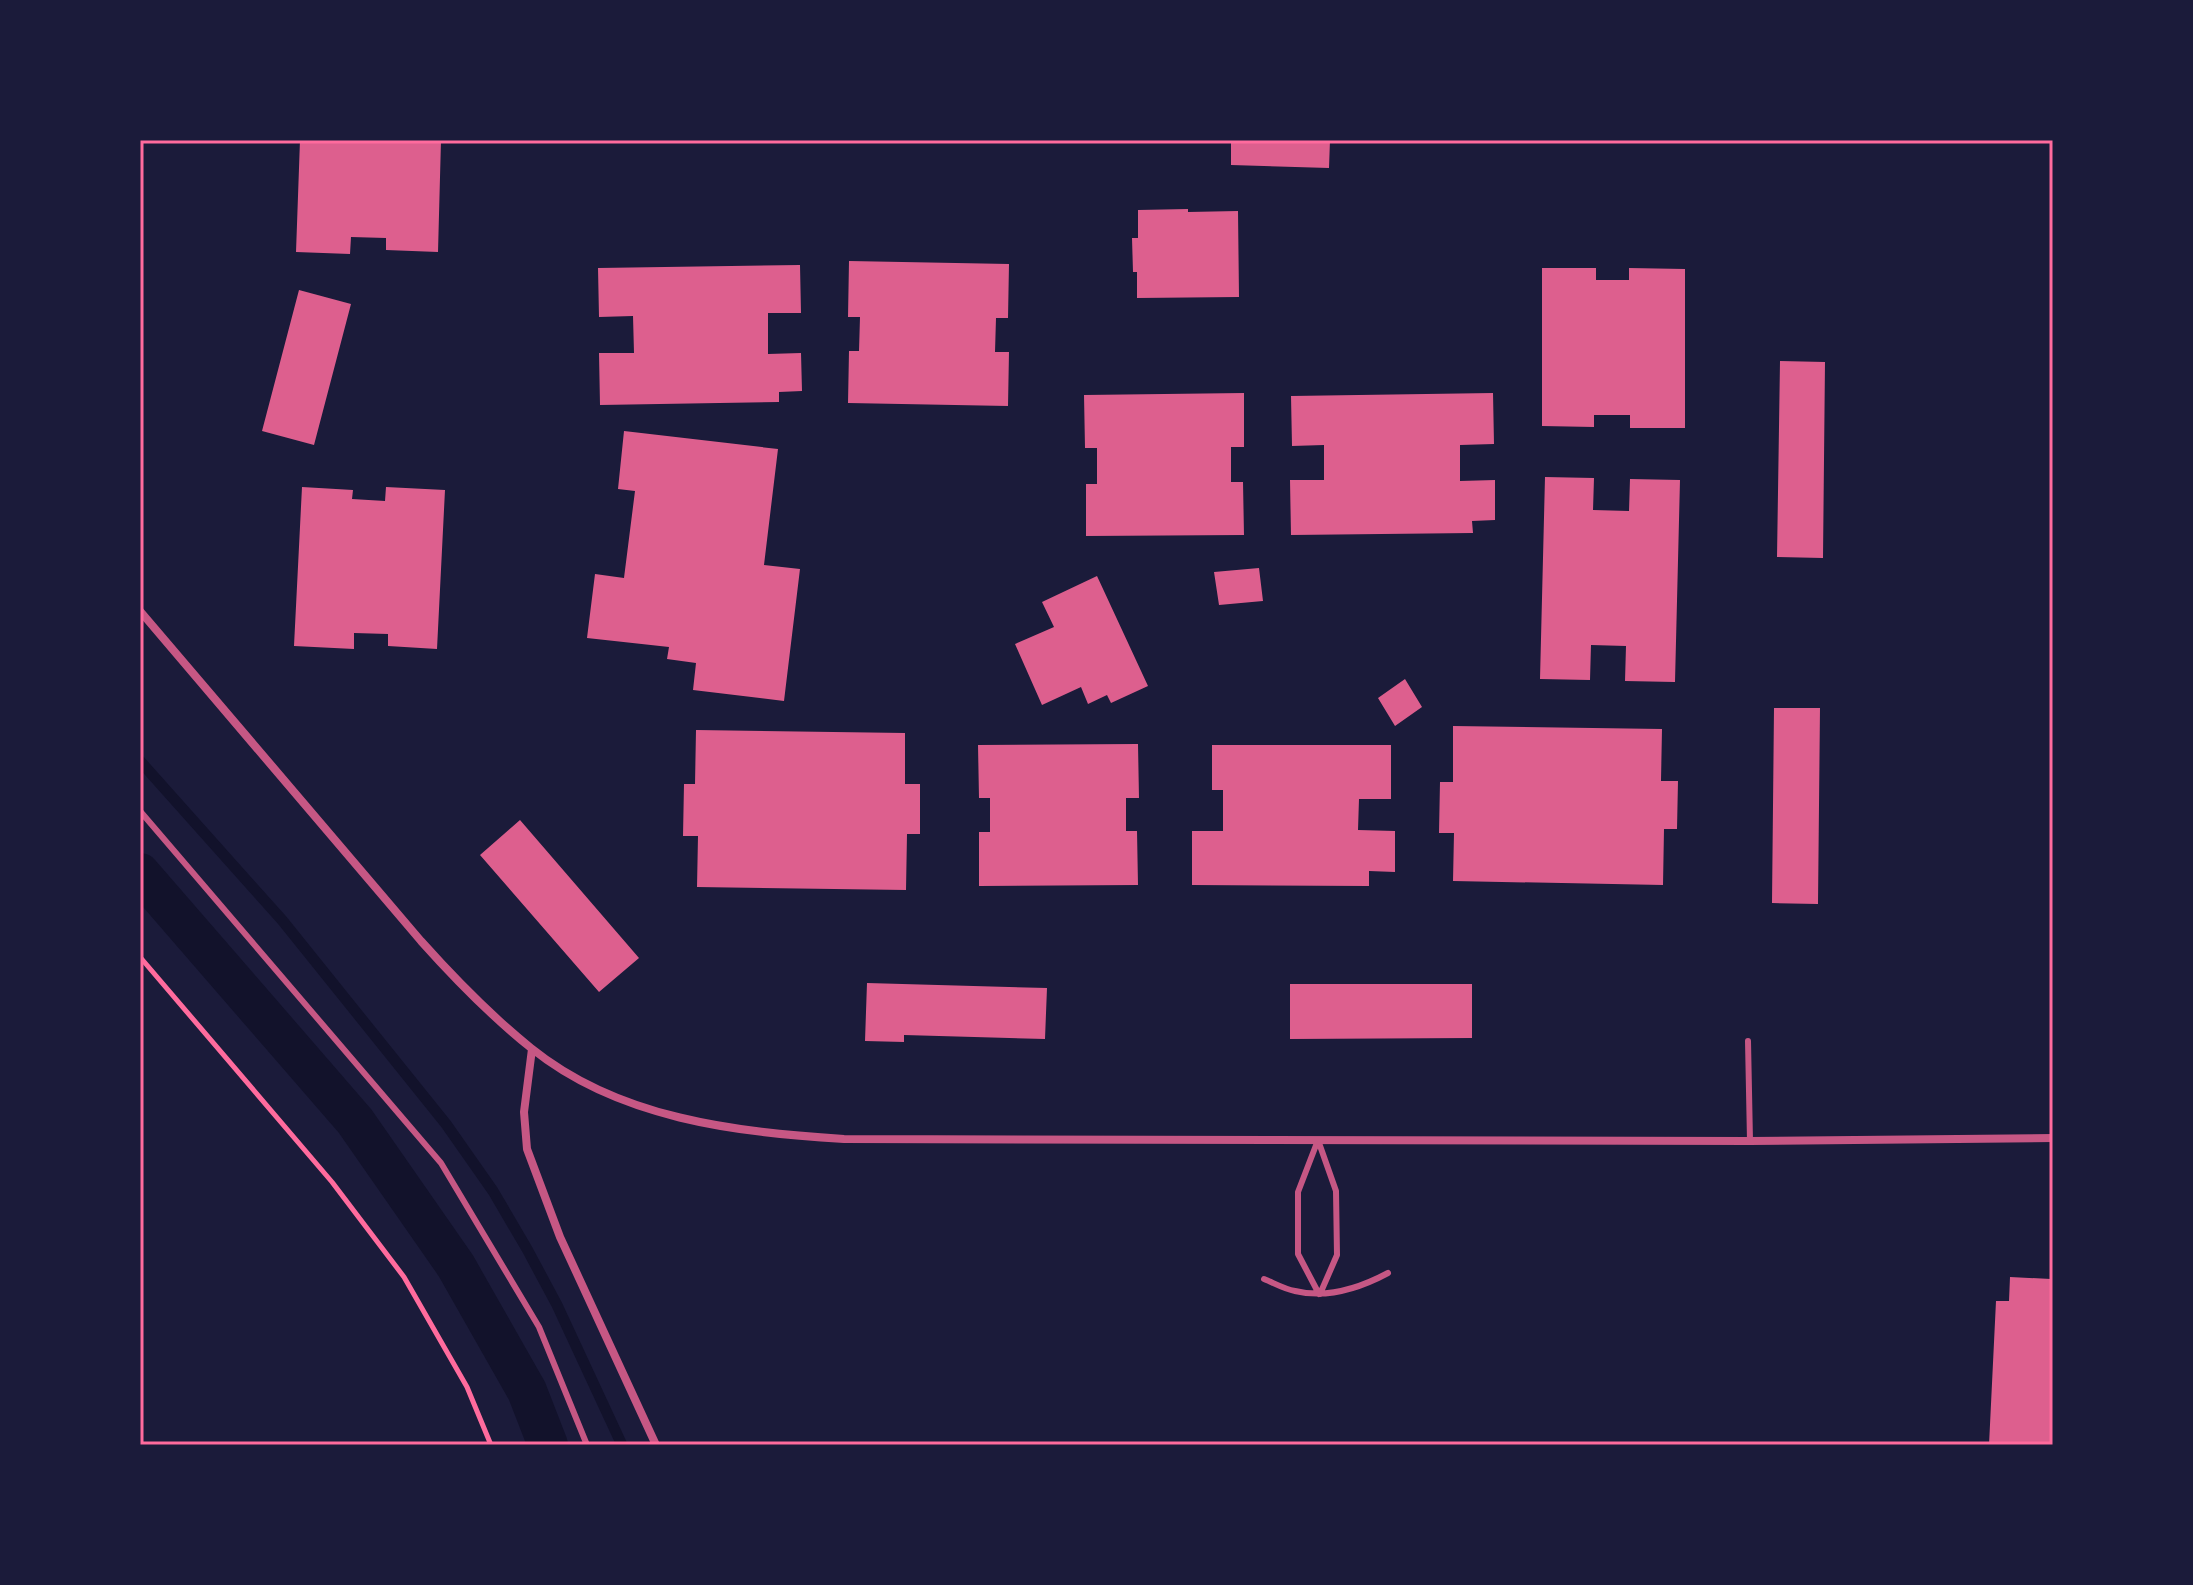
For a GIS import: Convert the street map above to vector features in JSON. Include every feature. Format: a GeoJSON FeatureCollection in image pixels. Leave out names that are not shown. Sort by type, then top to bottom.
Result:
{"type":"FeatureCollection","features":[{"type":"Feature","properties":{"kind":"street"},"geometry":{"type":"LineString","coordinates":[[140,611],[462,985],[532,1049],[570,1075],[608,1094],[663,1114],[724,1128],[844,1139],[1750,1141],[2053,1138]]}},
{"type":"Feature","properties":{"kind":"street"},"geometry":{"type":"LineString","coordinates":[[532,1049],[524,1112],[527,1149],[560,1237],[656,1445]]}},
{"type":"Feature","properties":{"kind":"lane"},"geometry":{"type":"LineString","coordinates":[[140,811],[441,1163],[539,1327],[587,1445]]}},
{"type":"Feature","properties":{"kind":"lane"},"geometry":{"type":"LineString","coordinates":[[1748,1041],[1750,1141]]}},
{"type":"Feature","properties":{"kind":"lane"},"geometry":{"type":"LineString","coordinates":[[1318,1140],[1298,1192],[1298,1254],[1319,1294]]}},
{"type":"Feature","properties":{"kind":"lane"},"geometry":{"type":"LineString","coordinates":[[1318,1140],[1336,1191],[1337,1255],[1319,1294]]}},
{"type":"Feature","properties":{"kind":"lane"},"geometry":{"type":"LineString","coordinates":[[1264,1279],[1293,1291],[1319,1294],[1361,1287],[1388,1273]]}},
{"type":"Feature","properties":{"kind":"path"},"geometry":{"type":"LineString","coordinates":[[140,957],[332,1182],[404,1277],[467,1387],[491,1445]]}},
{"type":"Feature","properties":{"kind":"building"},"geometry":{"type":"Polygon","coordinates":[[[300,140],[441,140],[438,252],[386,250],[386,238],[351,237],[350,254],[296,252],[300,140]]]}},
{"type":"Feature","properties":{"kind":"building"},"geometry":{"type":"Polygon","coordinates":[[[1231,140],[1330,140],[1329,168],[1231,165],[1231,140]]]}},
{"type":"Feature","properties":{"kind":"building"},"geometry":{"type":"Polygon","coordinates":[[[1188,209],[1188,212],[1238,211],[1239,297],[1137,298],[1132,238],[1138,238],[1138,210],[1188,209]]]}},
{"type":"Feature","properties":{"kind":"building"},"geometry":{"type":"Polygon","coordinates":[[[849,261],[1009,264],[1008,318],[996,318],[995,352],[1009,352],[1008,406],[848,403],[849,351],[859,351],[860,317],[848,317],[849,261]]]}},
{"type":"Feature","properties":{"kind":"building"},"geometry":{"type":"Polygon","coordinates":[[[800,265],[801,313],[768,313],[768,354],[801,353],[802,391],[779,392],[779,402],[600,405],[599,353],[634,353],[633,316],[599,317],[598,268],[800,265]]]}},
{"type":"Feature","properties":{"kind":"building"},"geometry":{"type":"Polygon","coordinates":[[[1542,268],[1596,268],[1596,280],[1629,280],[1629,268],[1685,269],[1685,428],[1630,428],[1630,415],[1594,415],[1594,427],[1542,426],[1542,268]]]}},
{"type":"Feature","properties":{"kind":"building"},"geometry":{"type":"Polygon","coordinates":[[[299,290],[351,304],[314,445],[262,431],[299,290]]]}},
{"type":"Feature","properties":{"kind":"building"},"geometry":{"type":"Polygon","coordinates":[[[1780,361],[1825,362],[1823,558],[1777,557],[1780,361]]]}},
{"type":"Feature","properties":{"kind":"building"},"geometry":{"type":"Polygon","coordinates":[[[1244,393],[1244,447],[1231,447],[1231,482],[1243,482],[1244,535],[1086,536],[1086,484],[1097,484],[1097,448],[1085,448],[1084,395],[1244,393]]]}},
{"type":"Feature","properties":{"kind":"building"},"geometry":{"type":"Polygon","coordinates":[[[1493,393],[1494,444],[1460,445],[1460,481],[1495,480],[1495,520],[1472,521],[1473,533],[1291,535],[1290,480],[1324,480],[1324,445],[1292,446],[1291,396],[1493,393]]]}},
{"type":"Feature","properties":{"kind":"building"},"geometry":{"type":"Polygon","coordinates":[[[624,431],[778,449],[764,565],[800,569],[784,701],[693,690],[696,663],[667,659],[669,647],[587,638],[595,574],[624,578],[635,491],[618,489],[624,431]]]}},
{"type":"Feature","properties":{"kind":"building"},"geometry":{"type":"Polygon","coordinates":[[[1545,477],[1594,478],[1593,510],[1629,511],[1630,479],[1680,480],[1675,682],[1625,681],[1626,646],[1591,645],[1590,680],[1540,679],[1545,477]]]}},
{"type":"Feature","properties":{"kind":"building"},"geometry":{"type":"Polygon","coordinates":[[[302,487],[353,490],[352,499],[385,501],[386,487],[445,490],[437,649],[388,646],[388,634],[354,633],[354,649],[294,646],[302,487]]]}},
{"type":"Feature","properties":{"kind":"building"},"geometry":{"type":"Polygon","coordinates":[[[1259,568],[1263,601],[1219,605],[1214,572],[1259,568]]]}},
{"type":"Feature","properties":{"kind":"building"},"geometry":{"type":"Polygon","coordinates":[[[1097,576],[1148,686],[1111,703],[1107,695],[1088,704],[1081,687],[1042,705],[1015,644],[1054,627],[1042,602],[1097,576]]]}},
{"type":"Feature","properties":{"kind":"building"},"geometry":{"type":"Polygon","coordinates":[[[1405,679],[1422,707],[1395,726],[1378,698],[1405,679]]]}},
{"type":"Feature","properties":{"kind":"building"},"geometry":{"type":"Polygon","coordinates":[[[1774,708],[1820,708],[1818,904],[1772,903],[1774,708]]]}},
{"type":"Feature","properties":{"kind":"building"},"geometry":{"type":"Polygon","coordinates":[[[1453,726],[1662,729],[1661,781],[1678,781],[1677,829],[1664,829],[1663,885],[1453,881],[1454,833],[1439,833],[1440,782],[1453,782],[1453,726]]]}},
{"type":"Feature","properties":{"kind":"building"},"geometry":{"type":"Polygon","coordinates":[[[696,730],[905,733],[905,784],[920,784],[920,834],[907,834],[906,890],[697,887],[698,836],[683,836],[684,784],[695,784],[696,730]]]}},
{"type":"Feature","properties":{"kind":"building"},"geometry":{"type":"Polygon","coordinates":[[[1138,744],[1139,798],[1126,798],[1126,831],[1137,831],[1138,885],[979,886],[979,832],[990,832],[990,798],[979,798],[978,745],[1138,744]]]}},
{"type":"Feature","properties":{"kind":"building"},"geometry":{"type":"Polygon","coordinates":[[[1212,745],[1391,745],[1391,799],[1359,799],[1358,830],[1395,831],[1395,872],[1369,871],[1369,886],[1192,885],[1192,831],[1223,831],[1223,790],[1212,790],[1212,745]]]}},
{"type":"Feature","properties":{"kind":"building"},"geometry":{"type":"Polygon","coordinates":[[[520,820],[639,958],[599,992],[480,855],[520,820]]]}},
{"type":"Feature","properties":{"kind":"building"},"geometry":{"type":"Polygon","coordinates":[[[867,983],[1047,988],[1045,1039],[904,1035],[904,1042],[865,1041],[867,983]]]}},
{"type":"Feature","properties":{"kind":"building"},"geometry":{"type":"Polygon","coordinates":[[[1290,984],[1472,984],[1472,1038],[1290,1039],[1290,984]]]}},
{"type":"Feature","properties":{"kind":"building"},"geometry":{"type":"Polygon","coordinates":[[[2010,1277],[2051,1279],[2053,1445],[1989,1445],[1996,1301],[2009,1301],[2010,1277]]]}},
{"type":"Feature","properties":{"kind":"waterway"},"geometry":{"type":"LineString","coordinates":[[140,761],[282,920],[446,1124],[493,1191],[527,1249],[557,1305],[622,1445]]}},
{"type":"Feature","properties":{"kind":"waterway"},"geometry":{"type":"LineString","coordinates":[[140,873],[355,1121],[456,1266],[527,1391],[548,1445]]}}]}
